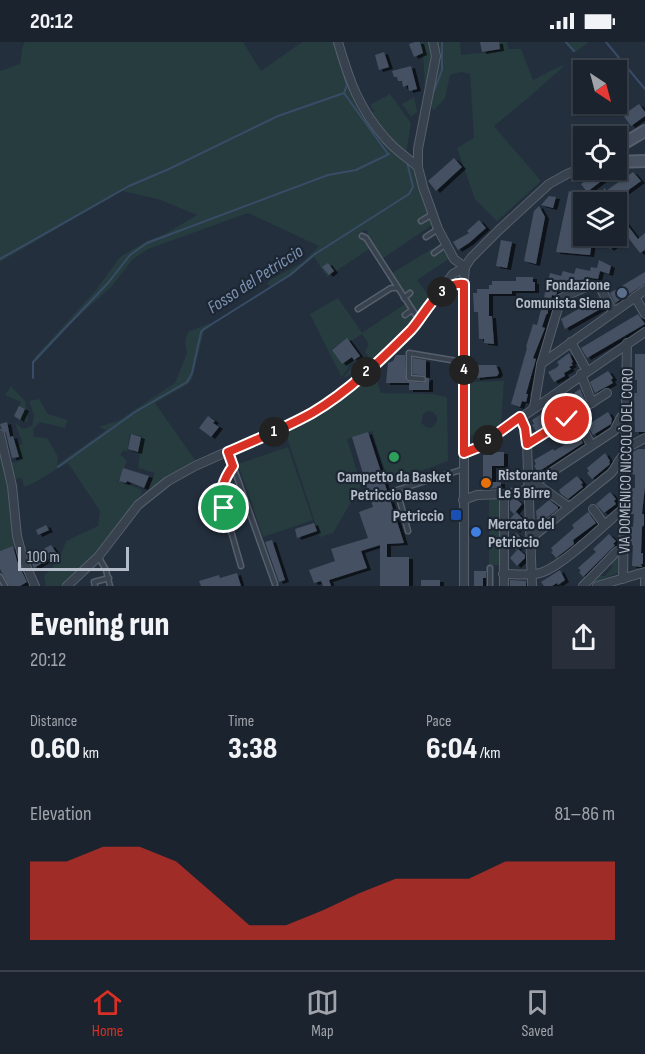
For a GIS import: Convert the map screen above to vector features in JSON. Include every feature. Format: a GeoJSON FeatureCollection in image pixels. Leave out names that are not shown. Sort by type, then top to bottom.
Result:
{"type":"FeatureCollection","features":[{"type":"Feature","properties":{"kind":"street"},"geometry":{"type":"LineString","coordinates":[[338,42],[349,79],[368,116],[387,140],[418,167]]}},
{"type":"Feature","properties":{"kind":"street"},"geometry":{"type":"LineString","coordinates":[[433,42],[436,56],[418,149],[418,167],[438,229],[457,262],[465,267]]}},
{"type":"Feature","properties":{"kind":"street"},"geometry":{"type":"LineString","coordinates":[[627,142],[645,131]]}},
{"type":"Feature","properties":{"kind":"street"},"geometry":{"type":"LineString","coordinates":[[627,162],[645,161]]}},
{"type":"Feature","properties":{"kind":"street"},"geometry":{"type":"LineString","coordinates":[[67,586],[98,557],[127,518],[149,496],[184,471],[292,423],[320,408],[370,369],[419,321],[453,274],[465,267],[480,247],[539,193],[560,177],[573,172]]}},
{"type":"Feature","properties":{"kind":"street"},"geometry":{"type":"LineString","coordinates":[[464,586],[465,267]]}},
{"type":"Feature","properties":{"kind":"street"},"geometry":{"type":"LineString","coordinates":[[441,293],[453,284],[464,284]]}},
{"type":"Feature","properties":{"kind":"street"},"geometry":{"type":"LineString","coordinates":[[534,407],[541,365],[557,308],[563,296],[596,285],[601,289],[613,311]]}},
{"type":"Feature","properties":{"kind":"street"},"geometry":{"type":"LineString","coordinates":[[541,365],[645,290]]}},
{"type":"Feature","properties":{"kind":"street"},"geometry":{"type":"LineString","coordinates":[[634,297],[645,315]]}},
{"type":"Feature","properties":{"kind":"street"},"geometry":{"type":"LineString","coordinates":[[464,453],[479,447],[584,372],[645,332]]}},
{"type":"Feature","properties":{"kind":"street"},"geometry":{"type":"LineString","coordinates":[[571,342],[584,372],[592,402]]}},
{"type":"Feature","properties":{"kind":"street","name":"VIA DOMENICO NICCOLÒ DEL CORO"},"geometry":{"type":"LineString","coordinates":[[623,579],[627,450],[627,344]]}},
{"type":"Feature","properties":{"kind":"street"},"geometry":{"type":"LineString","coordinates":[[527,444],[607,393]]}},
{"type":"Feature","properties":{"kind":"street"},"geometry":{"type":"LineString","coordinates":[[464,500],[477,495],[520,492],[614,431],[621,417],[627,412]]}},
{"type":"Feature","properties":{"kind":"street"},"geometry":{"type":"LineString","coordinates":[[520,417],[525,428],[532,485],[532,586]]}},
{"type":"Feature","properties":{"kind":"street"},"geometry":{"type":"LineString","coordinates":[[585,433],[591,445]]}},
{"type":"Feature","properties":{"kind":"street"},"geometry":{"type":"LineString","coordinates":[[0,434],[12,486],[17,536],[34,586]]}},
{"type":"Feature","properties":{"kind":"street"},"geometry":{"type":"LineString","coordinates":[[531,538],[613,472],[621,456],[645,438]]}},
{"type":"Feature","properties":{"kind":"street"},"geometry":{"type":"LineString","coordinates":[[532,485],[569,507]]}},
{"type":"Feature","properties":{"kind":"street"},"geometry":{"type":"LineString","coordinates":[[504,494],[504,586]]}},
{"type":"Feature","properties":{"kind":"street"},"geometry":{"type":"LineString","coordinates":[[503,574],[541,573],[555,566],[625,507]]}},
{"type":"Feature","properties":{"kind":"street"},"geometry":{"type":"LineString","coordinates":[[593,509],[604,524]]}},
{"type":"Feature","properties":{"kind":"street"},"geometry":{"type":"LineString","coordinates":[[583,586],[617,551]]}},
{"type":"Feature","properties":{"kind":"street"},"geometry":{"type":"LineString","coordinates":[[597,586],[645,572]]}},
{"type":"Feature","properties":{"kind":"street"},"geometry":{"type":"LineString","coordinates":[[645,580],[645,586]]}},
{"type":"Feature","properties":{"kind":"lane"},"geometry":{"type":"LineString","coordinates":[[421,221],[432,214]]}},
{"type":"Feature","properties":{"kind":"lane"},"geometry":{"type":"LineString","coordinates":[[426,237],[438,229]]}},
{"type":"Feature","properties":{"kind":"lane"},"geometry":{"type":"LineString","coordinates":[[362,236],[366,238],[419,321]]}},
{"type":"Feature","properties":{"kind":"lane"},"geometry":{"type":"LineString","coordinates":[[434,253],[446,245]]}},
{"type":"Feature","properties":{"kind":"lane"},"geometry":{"type":"LineString","coordinates":[[358,309],[391,288],[397,288]]}},
{"type":"Feature","properties":{"kind":"lane"},"geometry":{"type":"LineString","coordinates":[[404,298],[410,293]]}},
{"type":"Feature","properties":{"kind":"lane"},"geometry":{"type":"LineString","coordinates":[[405,315],[412,310]]}},
{"type":"Feature","properties":{"kind":"lane"},"geometry":{"type":"LineString","coordinates":[[423,379],[409,378],[409,353],[464,362]]}},
{"type":"Feature","properties":{"kind":"lane"},"geometry":{"type":"LineString","coordinates":[[228,452],[275,584]]}},
{"type":"Feature","properties":{"kind":"lane"},"geometry":{"type":"LineString","coordinates":[[233,466],[225,478],[221,496],[241,566]]}},
{"type":"Feature","properties":{"kind":"lane"},"geometry":{"type":"LineString","coordinates":[[408,531],[397,490],[464,469]]}},
{"type":"Feature","properties":{"kind":"lane"},"geometry":{"type":"LineString","coordinates":[[98,557],[109,578],[110,586]]}},
{"type":"Feature","properties":{"kind":"lane"},"geometry":{"type":"LineString","coordinates":[[490,568],[490,586]]}},
{"type":"Feature","properties":{"kind":"lane"},"geometry":{"type":"LineString","coordinates":[[0,577],[5,586]]}},
{"type":"Feature","properties":{"kind":"lane"},"geometry":{"type":"LineString","coordinates":[[95,586],[94,582],[109,578]]}},
{"type":"Feature","properties":{"kind":"green space"},"geometry":{"type":"Polygon","coordinates":[[[25,42],[243,42],[261,71],[302,42],[335,42],[355,98],[369,123],[389,148],[413,169],[432,225],[382,259],[367,236],[368,231],[364,230],[358,234],[369,249],[327,277],[314,257],[292,275],[270,286],[267,284],[270,280],[303,262],[319,246],[248,213],[148,249],[132,260],[111,287],[70,324],[34,364],[36,356],[96,290],[120,257],[197,215],[158,199],[122,191],[0,262],[0,71],[20,64],[25,42]]]}},
{"type":"Feature","properties":{"kind":"green space"},"geometry":{"type":"Polygon","coordinates":[[[420,42],[429,42],[432,59],[425,90],[423,53],[420,42]]]}},
{"type":"Feature","properties":{"kind":"green space"},"geometry":{"type":"Polygon","coordinates":[[[436,42],[460,42],[461,55],[499,51],[499,42],[507,42],[508,49],[521,49],[533,80],[562,65],[563,67],[494,126],[541,181],[497,221],[475,199],[457,148],[474,138],[470,74],[461,72],[450,75],[445,98],[433,111],[433,94],[439,59],[436,42]]]}},
{"type":"Feature","properties":{"kind":"green space"},"geometry":{"type":"Polygon","coordinates":[[[564,42],[589,42],[574,53],[564,42]]]}},
{"type":"Feature","properties":{"kind":"green space"},"geometry":{"type":"Polygon","coordinates":[[[390,94],[411,123],[406,154],[370,115],[374,111],[370,105],[390,94]]]}},
{"type":"Feature","properties":{"kind":"green space"},"geometry":{"type":"Polygon","coordinates":[[[414,97],[417,112],[411,117],[402,104],[414,97]]]}},
{"type":"Feature","properties":{"kind":"green space"},"geometry":{"type":"Polygon","coordinates":[[[440,244],[449,259],[417,280],[430,298],[418,314],[392,273],[440,244]]]}},
{"type":"Feature","properties":{"kind":"green space"},"geometry":{"type":"Polygon","coordinates":[[[338,298],[362,333],[405,304],[414,318],[371,360],[365,352],[369,344],[362,334],[350,342],[347,339],[332,349],[342,364],[348,360],[349,362],[342,378],[310,314],[338,298]]]}},
{"type":"Feature","properties":{"kind":"green space"},"geometry":{"type":"Polygon","coordinates":[[[210,323],[212,326],[204,331],[192,379],[188,384],[155,403],[195,460],[167,477],[147,493],[155,473],[138,468],[142,436],[130,434],[127,452],[124,450],[120,454],[127,461],[118,481],[142,490],[141,495],[93,556],[62,586],[46,586],[44,576],[59,560],[66,541],[98,526],[100,511],[68,463],[24,487],[22,478],[14,479],[11,463],[20,461],[16,446],[23,444],[15,423],[23,429],[32,426],[34,415],[29,401],[39,399],[48,414],[68,420],[65,428],[40,422],[33,429],[34,437],[47,438],[58,457],[57,465],[106,430],[98,427],[118,421],[175,383],[187,353],[185,341],[188,332],[210,323]]]}},
{"type":"Feature","properties":{"kind":"green space"},"geometry":{"type":"Polygon","coordinates":[[[360,355],[366,367],[355,376],[352,373],[345,378],[354,360],[360,355]]]}},
{"type":"Feature","properties":{"kind":"green space"},"geometry":{"type":"Polygon","coordinates":[[[374,372],[381,393],[433,394],[447,397],[448,461],[389,482],[372,431],[347,439],[361,485],[333,533],[320,537],[286,434],[322,414],[374,372]],[[428,411],[423,414],[421,423],[426,427],[431,428],[437,422],[437,417],[433,412],[428,411]]]}},
{"type":"Feature","properties":{"kind":"green space"},"geometry":{"type":"Polygon","coordinates":[[[504,381],[501,424],[470,436],[470,382],[504,381]]]}},
{"type":"Feature","properties":{"kind":"green space"},"geometry":{"type":"Polygon","coordinates":[[[11,386],[25,401],[27,422],[20,420],[25,410],[19,406],[21,402],[5,395],[11,386]]]}},
{"type":"Feature","properties":{"kind":"green space"},"geometry":{"type":"Polygon","coordinates":[[[0,434],[16,545],[0,551],[0,434]]]}},
{"type":"Feature","properties":{"kind":"green space"},"geometry":{"type":"Polygon","coordinates":[[[288,447],[313,520],[263,537],[238,464],[288,447]]]}},
{"type":"Feature","properties":{"kind":"green space"},"geometry":{"type":"Polygon","coordinates":[[[489,498],[500,498],[500,565],[489,565],[489,498]]]}},
{"type":"Feature","properties":{"kind":"green space"},"geometry":{"type":"Polygon","coordinates":[[[619,553],[618,573],[594,582],[599,576],[605,576],[613,566],[610,563],[619,553]]]}},
{"type":"Feature","properties":{"kind":"building"},"geometry":{"type":"Polygon","coordinates":[[[420,42],[423,53],[414,57],[409,44],[420,42]]]}},
{"type":"Feature","properties":{"kind":"building"},"geometry":{"type":"Polygon","coordinates":[[[480,42],[499,42],[500,49],[482,52],[480,42]]]}},
{"type":"Feature","properties":{"kind":"building"},"geometry":{"type":"Polygon","coordinates":[[[384,52],[389,67],[379,70],[375,55],[384,52]]]}},
{"type":"Feature","properties":{"kind":"building"},"geometry":{"type":"Polygon","coordinates":[[[411,66],[417,89],[409,91],[408,85],[403,87],[402,81],[394,77],[392,71],[411,66]]]}},
{"type":"Feature","properties":{"kind":"building"},"geometry":{"type":"Polygon","coordinates":[[[639,104],[645,116],[631,126],[623,115],[639,104]]]}},
{"type":"Feature","properties":{"kind":"building"},"geometry":{"type":"Polygon","coordinates":[[[454,158],[462,167],[436,191],[428,181],[454,158]]]}},
{"type":"Feature","properties":{"kind":"building"},"geometry":{"type":"Polygon","coordinates":[[[633,172],[641,181],[626,192],[601,192],[622,180],[627,180],[627,176],[633,172]]]}},
{"type":"Feature","properties":{"kind":"building"},"geometry":{"type":"Polygon","coordinates":[[[586,180],[603,180],[587,192],[581,184],[586,180]]]}},
{"type":"Feature","properties":{"kind":"building"},"geometry":{"type":"Polygon","coordinates":[[[569,191],[573,192],[573,246],[591,246],[590,255],[556,252],[569,191]]]}},
{"type":"Feature","properties":{"kind":"building"},"geometry":{"type":"Polygon","coordinates":[[[549,196],[556,197],[553,208],[541,205],[549,196]]]}},
{"type":"Feature","properties":{"kind":"building"},"geometry":{"type":"Polygon","coordinates":[[[539,206],[545,217],[536,264],[524,261],[534,211],[539,206]]]}},
{"type":"Feature","properties":{"kind":"building"},"geometry":{"type":"Polygon","coordinates":[[[479,220],[486,228],[458,250],[453,242],[469,233],[467,231],[479,220]]]}},
{"type":"Feature","properties":{"kind":"building"},"geometry":{"type":"Polygon","coordinates":[[[627,225],[638,239],[645,233],[645,250],[640,253],[627,236],[627,225]]]}},
{"type":"Feature","properties":{"kind":"building"},"geometry":{"type":"Polygon","coordinates":[[[501,240],[512,242],[507,268],[496,266],[501,240]]]}},
{"type":"Feature","properties":{"kind":"building"},"geometry":{"type":"Polygon","coordinates":[[[599,260],[611,266],[609,274],[600,271],[598,279],[585,277],[582,282],[574,280],[573,285],[560,282],[556,296],[552,295],[551,299],[544,297],[550,273],[561,276],[563,271],[574,274],[576,268],[590,271],[591,267],[597,268],[599,260]]]}},
{"type":"Feature","properties":{"kind":"building"},"geometry":{"type":"Polygon","coordinates":[[[328,263],[334,271],[329,275],[322,267],[328,263]]]}},
{"type":"Feature","properties":{"kind":"building"},"geometry":{"type":"Polygon","coordinates":[[[645,272],[645,284],[615,303],[610,293],[645,272]]]}},
{"type":"Feature","properties":{"kind":"building"},"geometry":{"type":"Polygon","coordinates":[[[516,277],[533,277],[535,291],[489,294],[489,316],[492,316],[494,344],[484,343],[484,339],[479,339],[478,312],[474,312],[473,293],[477,293],[477,289],[489,289],[492,281],[516,281],[516,277]]]}},
{"type":"Feature","properties":{"kind":"building"},"geometry":{"type":"Polygon","coordinates":[[[599,297],[604,307],[565,329],[561,319],[599,297]]]}},
{"type":"Feature","properties":{"kind":"building"},"geometry":{"type":"Polygon","coordinates":[[[544,298],[548,306],[548,313],[542,327],[545,328],[533,358],[536,359],[526,394],[528,394],[526,402],[522,401],[520,407],[511,404],[533,324],[537,325],[544,298]]]}},
{"type":"Feature","properties":{"kind":"building"},"geometry":{"type":"Polygon","coordinates":[[[638,314],[645,324],[587,358],[581,348],[638,314]]]}},
{"type":"Feature","properties":{"kind":"building"},"geometry":{"type":"Polygon","coordinates":[[[347,338],[360,356],[354,360],[352,357],[342,364],[332,350],[347,338]]]}},
{"type":"Feature","properties":{"kind":"building"},"geometry":{"type":"Polygon","coordinates":[[[569,353],[573,362],[571,363],[573,365],[569,367],[571,369],[564,373],[565,376],[554,382],[548,372],[556,368],[559,365],[557,362],[569,353]]]}},
{"type":"Feature","properties":{"kind":"building"},"geometry":{"type":"Polygon","coordinates":[[[635,354],[645,354],[645,432],[635,432],[634,393],[637,393],[637,380],[635,380],[635,354]]]}},
{"type":"Feature","properties":{"kind":"building"},"geometry":{"type":"Polygon","coordinates":[[[396,355],[405,355],[406,381],[423,383],[429,378],[429,390],[409,390],[409,383],[386,383],[388,363],[393,361],[396,355]]]}},
{"type":"Feature","properties":{"kind":"building"},"geometry":{"type":"Polygon","coordinates":[[[413,358],[426,360],[426,376],[413,374],[413,358]]]}},
{"type":"Feature","properties":{"kind":"building"},"geometry":{"type":"Polygon","coordinates":[[[476,365],[496,365],[499,373],[497,376],[476,378],[476,365]]]}},
{"type":"Feature","properties":{"kind":"building"},"geometry":{"type":"Polygon","coordinates":[[[608,371],[613,378],[611,380],[613,383],[595,393],[590,382],[608,371]]]}},
{"type":"Feature","properties":{"kind":"building"},"geometry":{"type":"Polygon","coordinates":[[[580,389],[585,400],[565,413],[561,402],[580,389]]]}},
{"type":"Feature","properties":{"kind":"building"},"geometry":{"type":"Polygon","coordinates":[[[19,406],[25,409],[20,420],[14,416],[19,406]]]}},
{"type":"Feature","properties":{"kind":"building"},"geometry":{"type":"Polygon","coordinates":[[[549,409],[556,419],[536,431],[532,420],[549,409]]]}},
{"type":"Feature","properties":{"kind":"building"},"geometry":{"type":"Polygon","coordinates":[[[608,412],[612,419],[611,424],[593,435],[589,428],[584,427],[608,412]]]}},
{"type":"Feature","properties":{"kind":"building"},"geometry":{"type":"Polygon","coordinates":[[[208,416],[219,427],[211,437],[199,428],[208,416]]]}},
{"type":"Feature","properties":{"kind":"building"},"geometry":{"type":"Polygon","coordinates":[[[7,422],[10,437],[13,436],[19,457],[12,458],[6,433],[1,428],[0,424],[7,422]]]}},
{"type":"Feature","properties":{"kind":"building"},"geometry":{"type":"Polygon","coordinates":[[[580,430],[579,435],[583,443],[538,472],[534,466],[536,464],[534,460],[564,445],[562,442],[580,430]]]}},
{"type":"Feature","properties":{"kind":"building"},"geometry":{"type":"Polygon","coordinates":[[[368,432],[404,543],[387,544],[387,557],[409,557],[409,586],[380,586],[380,545],[361,551],[367,568],[329,580],[331,586],[323,586],[321,581],[314,583],[309,570],[335,561],[331,549],[368,538],[359,512],[373,507],[352,437],[368,432]]]}},
{"type":"Feature","properties":{"kind":"building"},"geometry":{"type":"Polygon","coordinates":[[[131,434],[141,437],[138,452],[128,449],[131,434]]]}},
{"type":"Feature","properties":{"kind":"building"},"geometry":{"type":"Polygon","coordinates":[[[645,449],[642,567],[632,566],[633,545],[630,545],[630,527],[633,527],[634,514],[631,514],[632,488],[635,488],[635,475],[632,474],[633,452],[645,449]]]}},
{"type":"Feature","properties":{"kind":"building"},"geometry":{"type":"Polygon","coordinates":[[[493,452],[504,452],[504,466],[492,466],[492,482],[501,482],[501,488],[483,489],[483,455],[493,455],[493,452]]]}},
{"type":"Feature","properties":{"kind":"building"},"geometry":{"type":"Polygon","coordinates":[[[605,453],[610,464],[592,479],[587,473],[589,471],[587,468],[605,453]]]}},
{"type":"Feature","properties":{"kind":"building"},"geometry":{"type":"Polygon","coordinates":[[[123,468],[149,476],[144,488],[127,481],[126,483],[119,481],[123,468]]]}},
{"type":"Feature","properties":{"kind":"building"},"geometry":{"type":"Polygon","coordinates":[[[577,476],[583,483],[581,484],[583,487],[568,499],[559,490],[577,476]]]}},
{"type":"Feature","properties":{"kind":"building"},"geometry":{"type":"Polygon","coordinates":[[[610,492],[616,499],[614,501],[616,504],[604,513],[596,504],[610,492]]]}},
{"type":"Feature","properties":{"kind":"building"},"geometry":{"type":"Polygon","coordinates":[[[515,498],[522,504],[514,514],[510,510],[510,501],[515,498]]]}},
{"type":"Feature","properties":{"kind":"building"},"geometry":{"type":"Polygon","coordinates":[[[549,500],[558,509],[540,523],[537,520],[536,511],[549,500]]]}},
{"type":"Feature","properties":{"kind":"building"},"geometry":{"type":"Polygon","coordinates":[[[516,512],[524,520],[516,531],[510,525],[510,519],[516,512]]]}},
{"type":"Feature","properties":{"kind":"building"},"geometry":{"type":"Polygon","coordinates":[[[588,512],[596,523],[573,540],[574,544],[556,558],[551,548],[574,528],[572,525],[588,512]]]}},
{"type":"Feature","properties":{"kind":"building"},"geometry":{"type":"Polygon","coordinates":[[[314,523],[317,531],[297,538],[295,529],[314,523]]]}},
{"type":"Feature","properties":{"kind":"building"},"geometry":{"type":"Polygon","coordinates":[[[46,525],[49,530],[38,535],[36,530],[46,525]]]}},
{"type":"Feature","properties":{"kind":"building"},"geometry":{"type":"Polygon","coordinates":[[[516,533],[524,540],[516,550],[510,545],[510,540],[516,533]]]}},
{"type":"Feature","properties":{"kind":"building"},"geometry":{"type":"Polygon","coordinates":[[[609,534],[616,541],[613,544],[615,545],[583,577],[578,568],[596,552],[593,549],[609,534]]]}},
{"type":"Feature","properties":{"kind":"building"},"geometry":{"type":"Polygon","coordinates":[[[272,540],[285,580],[279,582],[265,542],[272,540]]]}},
{"type":"Feature","properties":{"kind":"building"},"geometry":{"type":"Polygon","coordinates":[[[51,545],[57,554],[34,568],[29,557],[51,545]]]}},
{"type":"Feature","properties":{"kind":"building"},"geometry":{"type":"Polygon","coordinates":[[[13,546],[27,582],[20,586],[9,586],[0,569],[0,551],[13,546]]]}},
{"type":"Feature","properties":{"kind":"building"},"geometry":{"type":"Polygon","coordinates":[[[518,549],[525,555],[525,558],[517,566],[510,558],[518,549]]]}},
{"type":"Feature","properties":{"kind":"building"},"geometry":{"type":"Polygon","coordinates":[[[560,570],[565,580],[558,585],[557,583],[544,586],[541,582],[560,570]]]}},
{"type":"Feature","properties":{"kind":"building"},"geometry":{"type":"Polygon","coordinates":[[[474,571],[486,571],[483,586],[474,586],[474,571]]]}},
{"type":"Feature","properties":{"kind":"building"},"geometry":{"type":"Polygon","coordinates":[[[237,573],[241,586],[201,586],[199,581],[219,575],[220,578],[237,573]]]}},
{"type":"Feature","properties":{"kind":"building"},"geometry":{"type":"Polygon","coordinates":[[[421,580],[440,580],[440,586],[421,586],[421,580]]]}},
{"type":"Feature","properties":{"kind":"building"},"geometry":{"type":"Polygon","coordinates":[[[510,580],[526,581],[526,586],[510,586],[510,580]]]}},
{"type":"Feature","properties":{"kind":"waterway"},"geometry":{"type":"LineString","coordinates":[[334,42],[347,85],[344,93]]}},
{"type":"Feature","properties":{"kind":"waterway"},"geometry":{"type":"LineString","coordinates":[[432,96],[442,70],[442,42]]}},
{"type":"Feature","properties":{"kind":"waterway"},"geometry":{"type":"LineString","coordinates":[[566,42],[574,51]]}},
{"type":"Feature","properties":{"kind":"waterway"},"geometry":{"type":"LineString","coordinates":[[606,42],[645,89]]}},
{"type":"Feature","properties":{"kind":"waterway"},"geometry":{"type":"LineString","coordinates":[[0,259],[129,186],[278,116],[344,93],[388,154]]}},
{"type":"Feature","properties":{"kind":"waterway"},"geometry":{"type":"LineString","coordinates":[[33,378],[33,362],[108,283],[130,255],[147,243],[328,175],[356,170],[389,154]]}},
{"type":"Feature","properties":{"kind":"waterway","name":"Fosso del Petriccio"},"geometry":{"type":"LineString","coordinates":[[58,467],[135,412],[187,382],[192,373],[201,332],[204,329],[290,275],[315,254],[409,194],[413,187],[407,162]]}},
{"type":"Feature","properties":{"kind":"place","name":"Fondazione Comunista Siena"},"geometry":{"type":"Point","coordinates":[622,293]}},
{"type":"Feature","properties":{"kind":"place","name":"Campetto da Basket Petriccio Basso"},"geometry":{"type":"Point","coordinates":[394,457]}},
{"type":"Feature","properties":{"kind":"place","name":"Ristorante Le 5 Birre"},"geometry":{"type":"Point","coordinates":[486,483]}},
{"type":"Feature","properties":{"kind":"place","name":"Petriccio"},"geometry":{"type":"Point","coordinates":[456,515]}},
{"type":"Feature","properties":{"kind":"place","name":"Mercato del Petriccio"},"geometry":{"type":"Point","coordinates":[476,532]}},
{"type":"Feature","properties":{"kind":"route"},"geometry":{"type":"LineString","coordinates":[[224,508],[221,490],[233,466],[228,452],[298,420],[331,400],[370,369],[412,329],[450,285],[464,284],[464,453],[479,447],[520,417],[525,428],[527,444],[567,419]]}}]}
